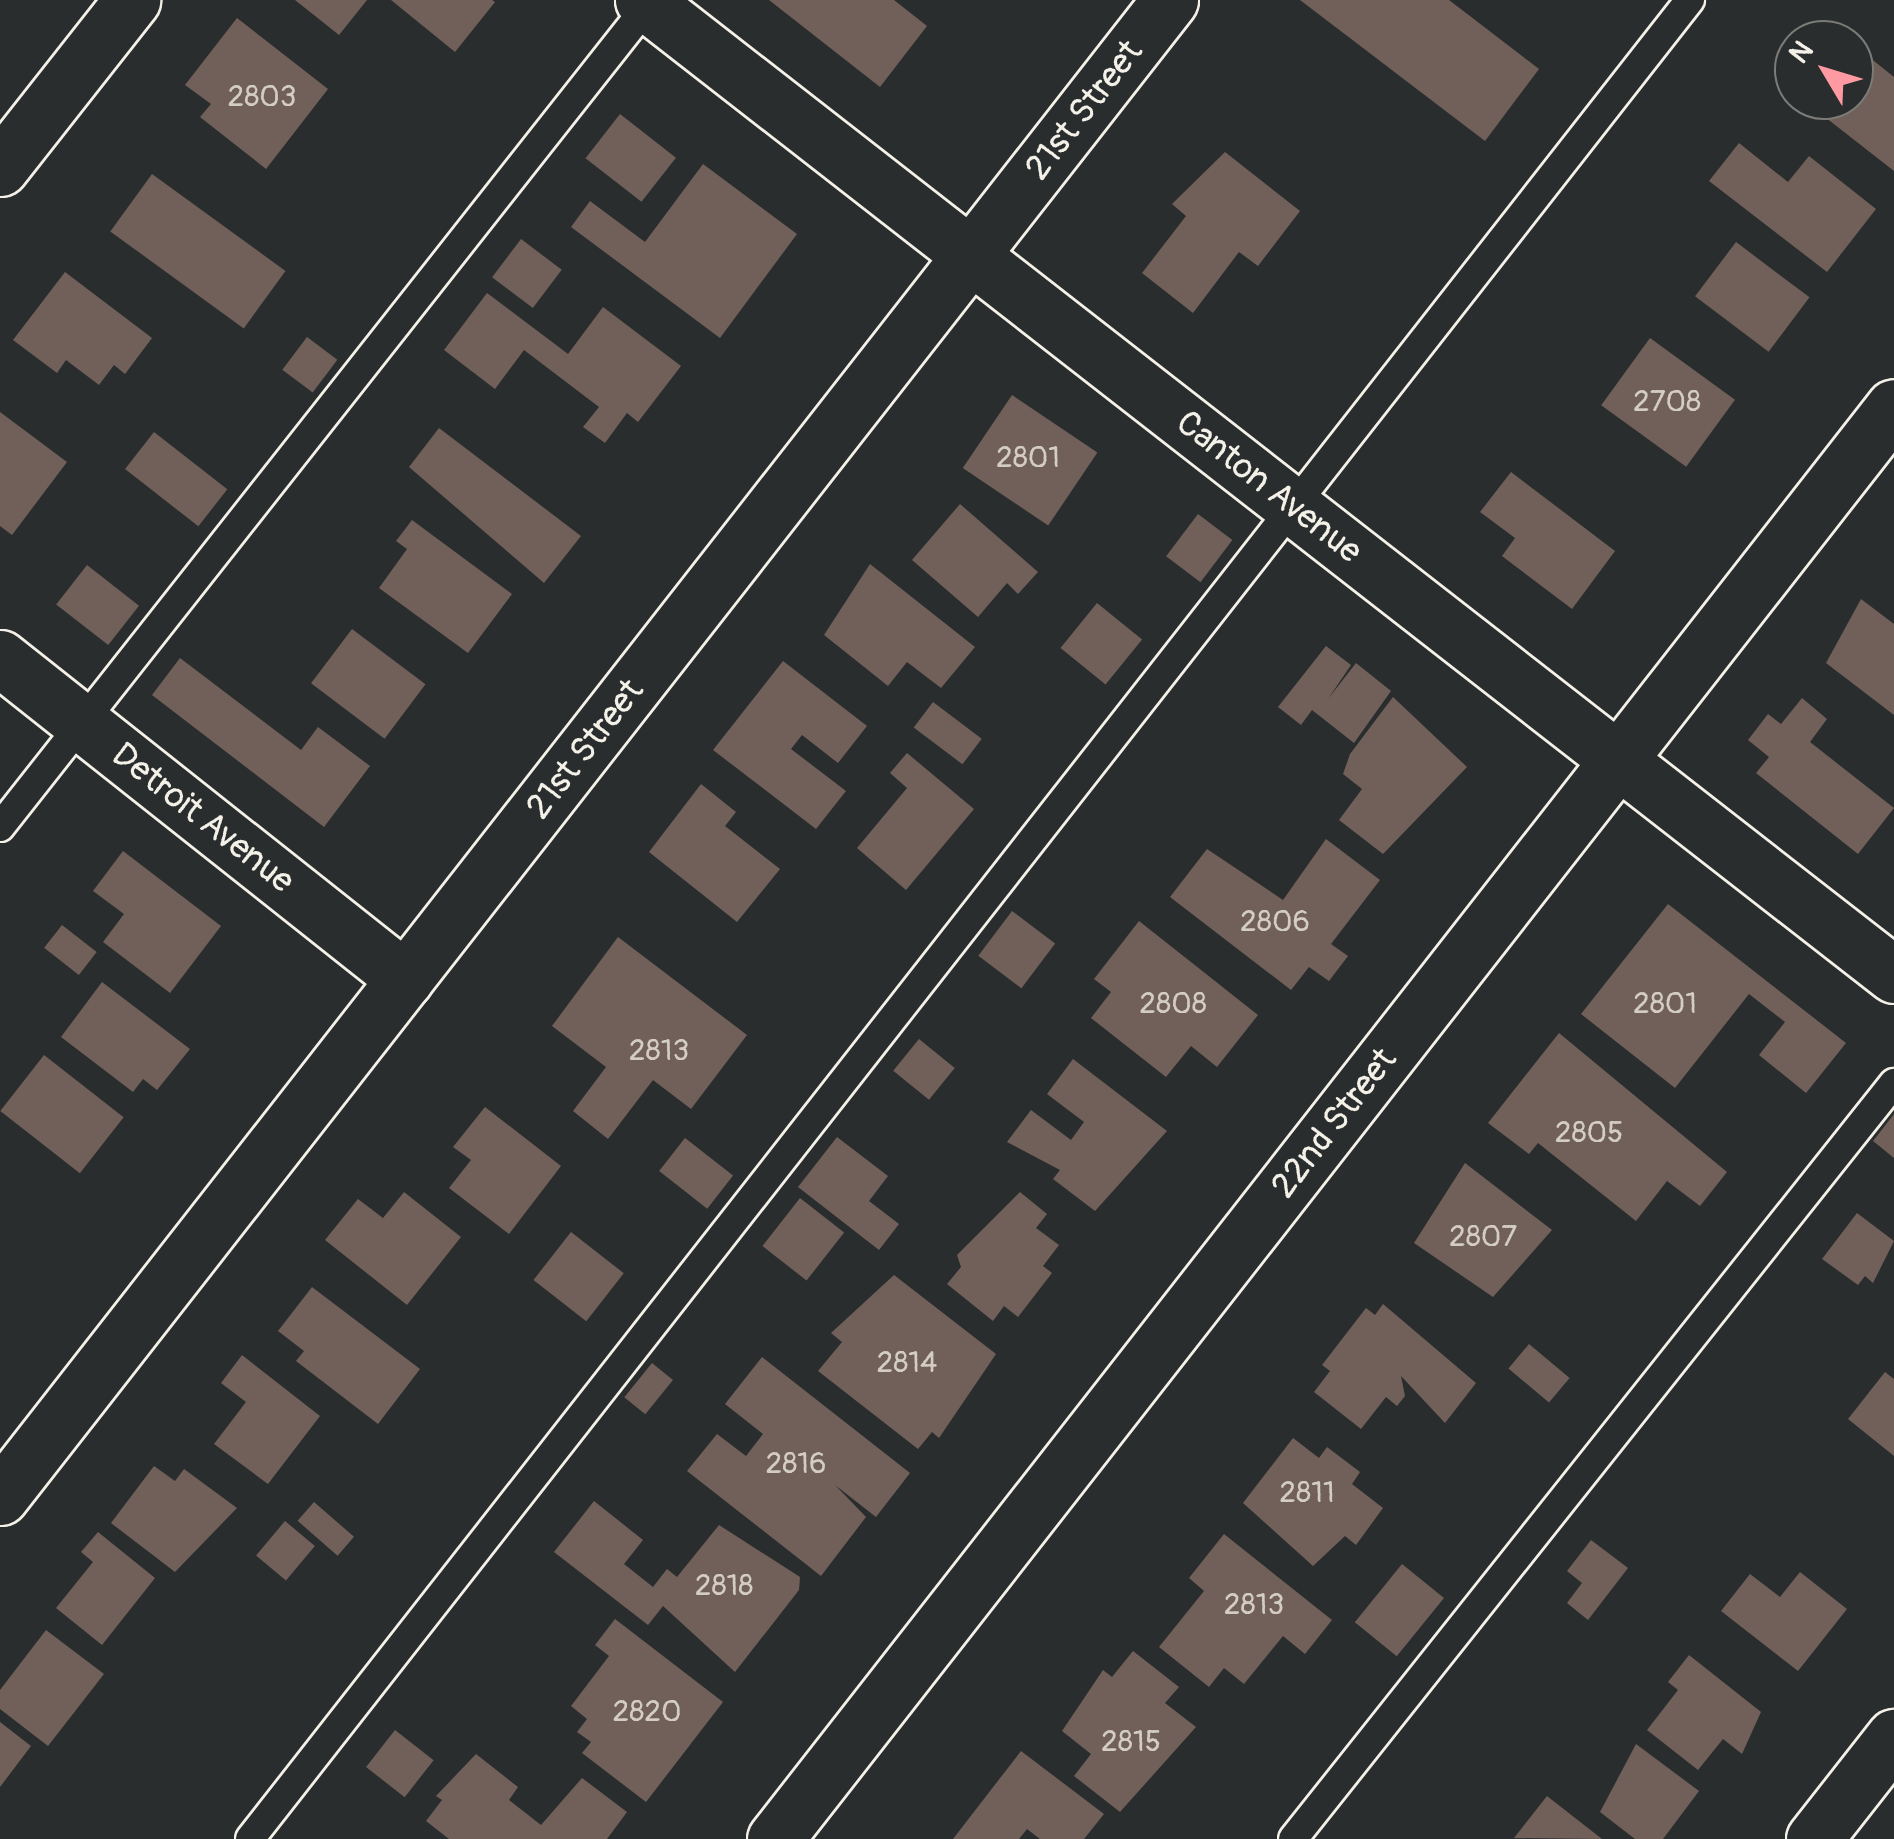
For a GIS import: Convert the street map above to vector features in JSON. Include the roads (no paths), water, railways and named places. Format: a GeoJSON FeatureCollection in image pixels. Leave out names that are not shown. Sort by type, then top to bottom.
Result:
{"type":"FeatureCollection","features":[{"type":"Feature","properties":{"kind":"street"},"geometry":{"type":"LineString","coordinates":[[0,168],[132,0]]}},
{"type":"Feature","properties":{"kind":"street","name":"21st Street"},"geometry":{"type":"LineString","coordinates":[[0,1497],[1170,0]]}},
{"type":"Feature","properties":{"kind":"street","name":"Canton Avenue"},"geometry":{"type":"LineString","coordinates":[[648,1],[1894,975]]}},
{"type":"Feature","properties":{"kind":"street","name":"22nd Street"},"geometry":{"type":"LineString","coordinates":[[775,1839],[1894,406]]}},
{"type":"Feature","properties":{"kind":"street","name":"Detroit Avenue"},"geometry":{"type":"LineString","coordinates":[[0,658],[405,979]]}},
{"type":"Feature","properties":{"kind":"street"},"geometry":{"type":"LineString","coordinates":[[1814,1839],[1894,1737]]}},
{"type":"Feature","properties":{"kind":"lane"},"geometry":{"type":"LineString","coordinates":[[250,1839],[1690,0]]}},
{"type":"Feature","properties":{"kind":"lane"},"geometry":{"type":"LineString","coordinates":[[0,827],[648,1]]}},
{"type":"Feature","properties":{"kind":"lane"},"geometry":{"type":"LineString","coordinates":[[1293,1839],[1894,1083]]}}]}
